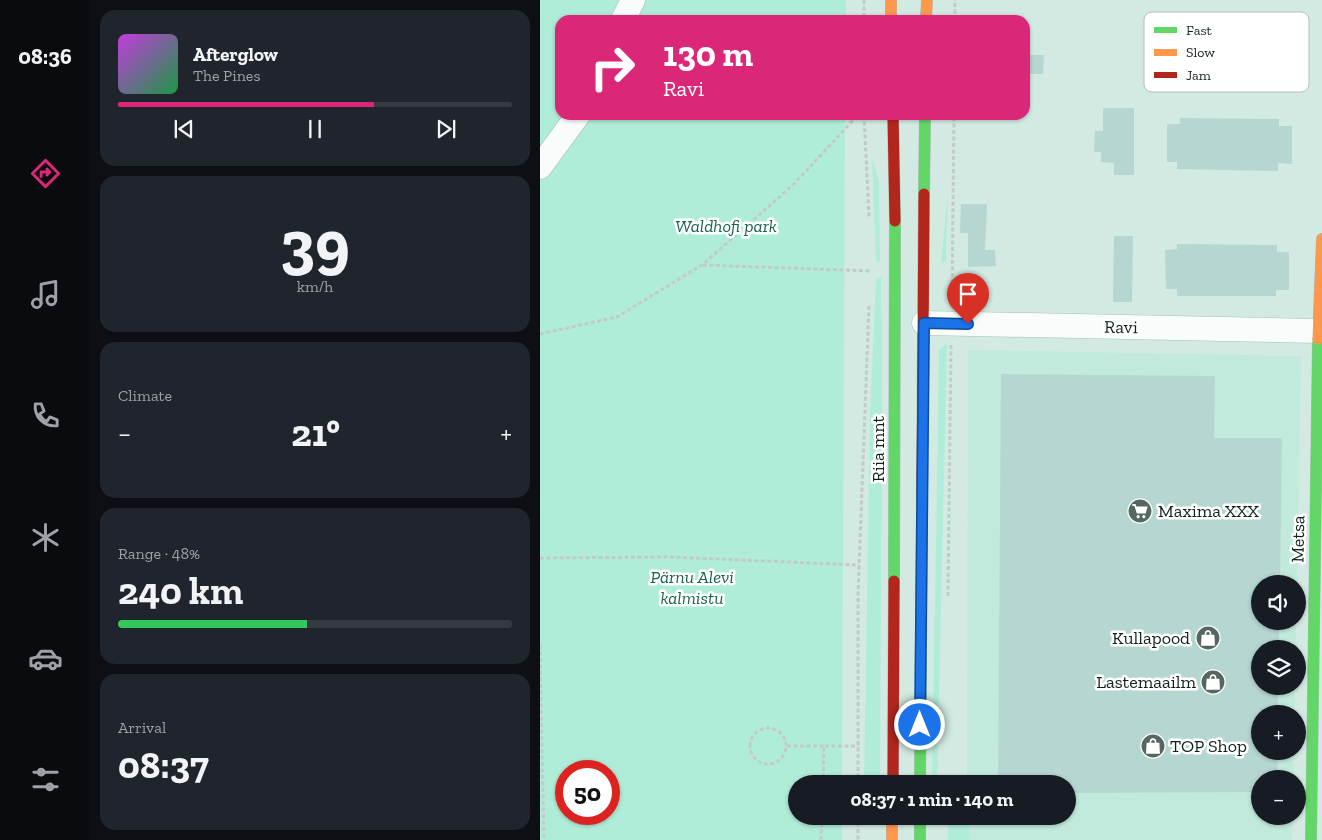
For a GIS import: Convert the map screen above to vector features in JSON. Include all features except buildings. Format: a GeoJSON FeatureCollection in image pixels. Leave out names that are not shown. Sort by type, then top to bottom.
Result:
{"type":"FeatureCollection","features":[{"type":"Feature","properties":{"kind":"main road"},"geometry":{"type":"LineString","coordinates":[[891,0],[891,15]]}},
{"type":"Feature","properties":{"kind":"main road"},"geometry":{"type":"LineString","coordinates":[[926,15],[927,0]]}},
{"type":"Feature","properties":{"kind":"main road","name":"Riia mnt"},"geometry":{"type":"LineString","coordinates":[[893,120],[896,270],[893,775]]}},
{"type":"Feature","properties":{"kind":"main road"},"geometry":{"type":"LineString","coordinates":[[920,775],[925,120]]}},
{"type":"Feature","properties":{"kind":"main road","name":"Metsa"},"geometry":{"type":"LineString","coordinates":[[1311,840],[1318,688],[1318,331],[1322,239]]}},
{"type":"Feature","properties":{"kind":"main road"},"geometry":{"type":"LineString","coordinates":[[892,825],[892,840]]}},
{"type":"Feature","properties":{"kind":"main road"},"geometry":{"type":"LineString","coordinates":[[920,825],[920,840]]}},
{"type":"Feature","properties":{"kind":"street"},"geometry":{"type":"LineString","coordinates":[[626,15],[633,0]]}},
{"type":"Feature","properties":{"kind":"street"},"geometry":{"type":"LineString","coordinates":[[540,167],[574,120]]}},
{"type":"Feature","properties":{"kind":"street","name":"Ravi"},"geometry":{"type":"LineString","coordinates":[[924,323],[1318,331]]}},
{"type":"Feature","properties":{"kind":"path"},"geometry":{"type":"LineString","coordinates":[[864,0],[864,15]]}},
{"type":"Feature","properties":{"kind":"path"},"geometry":{"type":"LineString","coordinates":[[955,15],[956,0]]}},
{"type":"Feature","properties":{"kind":"path"},"geometry":{"type":"LineString","coordinates":[[540,334],[617,317],[702,265],[794,184],[853,120]]}},
{"type":"Feature","properties":{"kind":"path"},"geometry":{"type":"LineString","coordinates":[[864,120],[869,222]]}},
{"type":"Feature","properties":{"kind":"path"},"geometry":{"type":"LineString","coordinates":[[948,604],[954,120]]}},
{"type":"Feature","properties":{"kind":"path"},"geometry":{"type":"LineString","coordinates":[[870,261],[870,280]]}},
{"type":"Feature","properties":{"kind":"path"},"geometry":{"type":"LineString","coordinates":[[702,265],[871,271]]}},
{"type":"Feature","properties":{"kind":"path"},"geometry":{"type":"LineString","coordinates":[[858,775],[859,565],[870,300]]}},
{"type":"Feature","properties":{"kind":"path"},"geometry":{"type":"LineString","coordinates":[[540,558],[672,557],[859,565]]}},
{"type":"Feature","properties":{"kind":"path"},"geometry":{"type":"LineString","coordinates":[[540,645],[544,840]]}},
{"type":"Feature","properties":{"kind":"path"},"geometry":{"type":"LineString","coordinates":[[766,728],[782,735],[787,746],[780,760],[770,764],[758,761],[751,752],[750,745],[755,734],[766,728]]}},
{"type":"Feature","properties":{"kind":"path"},"geometry":{"type":"LineString","coordinates":[[787,746],[858,746]]}},
{"type":"Feature","properties":{"kind":"path"},"geometry":{"type":"LineString","coordinates":[[823,775],[824,746]]}},
{"type":"Feature","properties":{"kind":"path"},"geometry":{"type":"LineString","coordinates":[[821,840],[822,825]]}},
{"type":"Feature","properties":{"kind":"path"},"geometry":{"type":"LineString","coordinates":[[858,825],[858,840]]}},
{"type":"Feature","properties":{"kind":"shaded area","name":"Maxima XXX"},"geometry":{"type":"Polygon","coordinates":[[[968,350],[1301,356],[1297,575],[1251,575],[1251,630],[1296,630],[1296,640],[1251,640],[1251,695],[1295,695],[1294,705],[1251,705],[1251,760],[1294,760],[1293,770],[1251,770],[1251,825],[1293,825],[1292,840],[967,840],[967,825],[1076,825],[1076,775],[967,775],[968,350]]]}},
{"type":"Feature","properties":{"kind":"green space","name":"Pärnu Alevi kalmistu"},"geometry":{"type":"Polygon","coordinates":[[[540,0],[846,0],[846,15],[555,15],[555,120],[845,120],[842,775],[788,775],[788,825],[842,825],[842,840],[540,840],[540,0]]]}},
{"type":"Feature","properties":{"kind":"green space"},"geometry":{"type":"Polygon","coordinates":[[[872,156],[879,183],[880,262],[876,261],[872,156]]]}},
{"type":"Feature","properties":{"kind":"green space"},"geometry":{"type":"Polygon","coordinates":[[[948,191],[946,260],[941,264],[948,191]]]}},
{"type":"Feature","properties":{"kind":"green space"},"geometry":{"type":"Polygon","coordinates":[[[881,277],[880,775],[864,775],[870,415],[876,279],[881,277]]]}},
{"type":"Feature","properties":{"kind":"green space"},"geometry":{"type":"Polygon","coordinates":[[[947,343],[937,775],[932,775],[939,350],[947,343]]]}},
{"type":"Feature","properties":{"kind":"green space"},"geometry":{"type":"Polygon","coordinates":[[[948,825],[969,825],[969,840],[948,840],[948,825]]]}},
{"type":"Feature","properties":{"kind":"traffic: fast"},"geometry":{"type":"LineString","coordinates":[[924,194],[925,120]]}},
{"type":"Feature","properties":{"kind":"traffic: fast"},"geometry":{"type":"LineString","coordinates":[[894,581],[895,221]]}},
{"type":"Feature","properties":{"kind":"traffic: fast"},"geometry":{"type":"LineString","coordinates":[[1311,840],[1318,339]]}},
{"type":"Feature","properties":{"kind":"traffic: fast"},"geometry":{"type":"LineString","coordinates":[[920,775],[922,498]]}},
{"type":"Feature","properties":{"kind":"traffic: fast"},"geometry":{"type":"LineString","coordinates":[[920,825],[920,840]]}},
{"type":"Feature","properties":{"kind":"traffic: slow"},"geometry":{"type":"LineString","coordinates":[[891,0],[891,15]]}},
{"type":"Feature","properties":{"kind":"traffic: slow"},"geometry":{"type":"LineString","coordinates":[[926,15],[927,0]]}},
{"type":"Feature","properties":{"kind":"traffic: slow"},"geometry":{"type":"LineString","coordinates":[[1318,339],[1322,239]]}},
{"type":"Feature","properties":{"kind":"traffic: slow"},"geometry":{"type":"LineString","coordinates":[[892,825],[892,840]]}},
{"type":"Feature","properties":{"kind":"traffic: jam"},"geometry":{"type":"LineString","coordinates":[[893,120],[895,221]]}},
{"type":"Feature","properties":{"kind":"traffic: jam"},"geometry":{"type":"LineString","coordinates":[[922,498],[924,194]]}},
{"type":"Feature","properties":{"kind":"traffic: jam"},"geometry":{"type":"LineString","coordinates":[[893,775],[894,581]]}},
{"type":"Feature","properties":{"kind":"place","name":"Maxima XXX"},"geometry":{"type":"Point","coordinates":[1140,511]}},
{"type":"Feature","properties":{"kind":"place","name":"Kullapood"},"geometry":{"type":"Point","coordinates":[1208,638]}},
{"type":"Feature","properties":{"kind":"place","name":"Lastemaailm"},"geometry":{"type":"Point","coordinates":[1213,682]}},
{"type":"Feature","properties":{"kind":"place","name":"TOP Shop"},"geometry":{"type":"Point","coordinates":[1153,746]}},
{"type":"Feature","properties":{"kind":"route"},"geometry":{"type":"LineString","coordinates":[[920,725],[924,323],[968,324]]}},
{"type":"Feature","properties":{"kind":"park label","name":"Waldhofi park"},"geometry":{"type":"Point","coordinates":[726,226]}}]}
